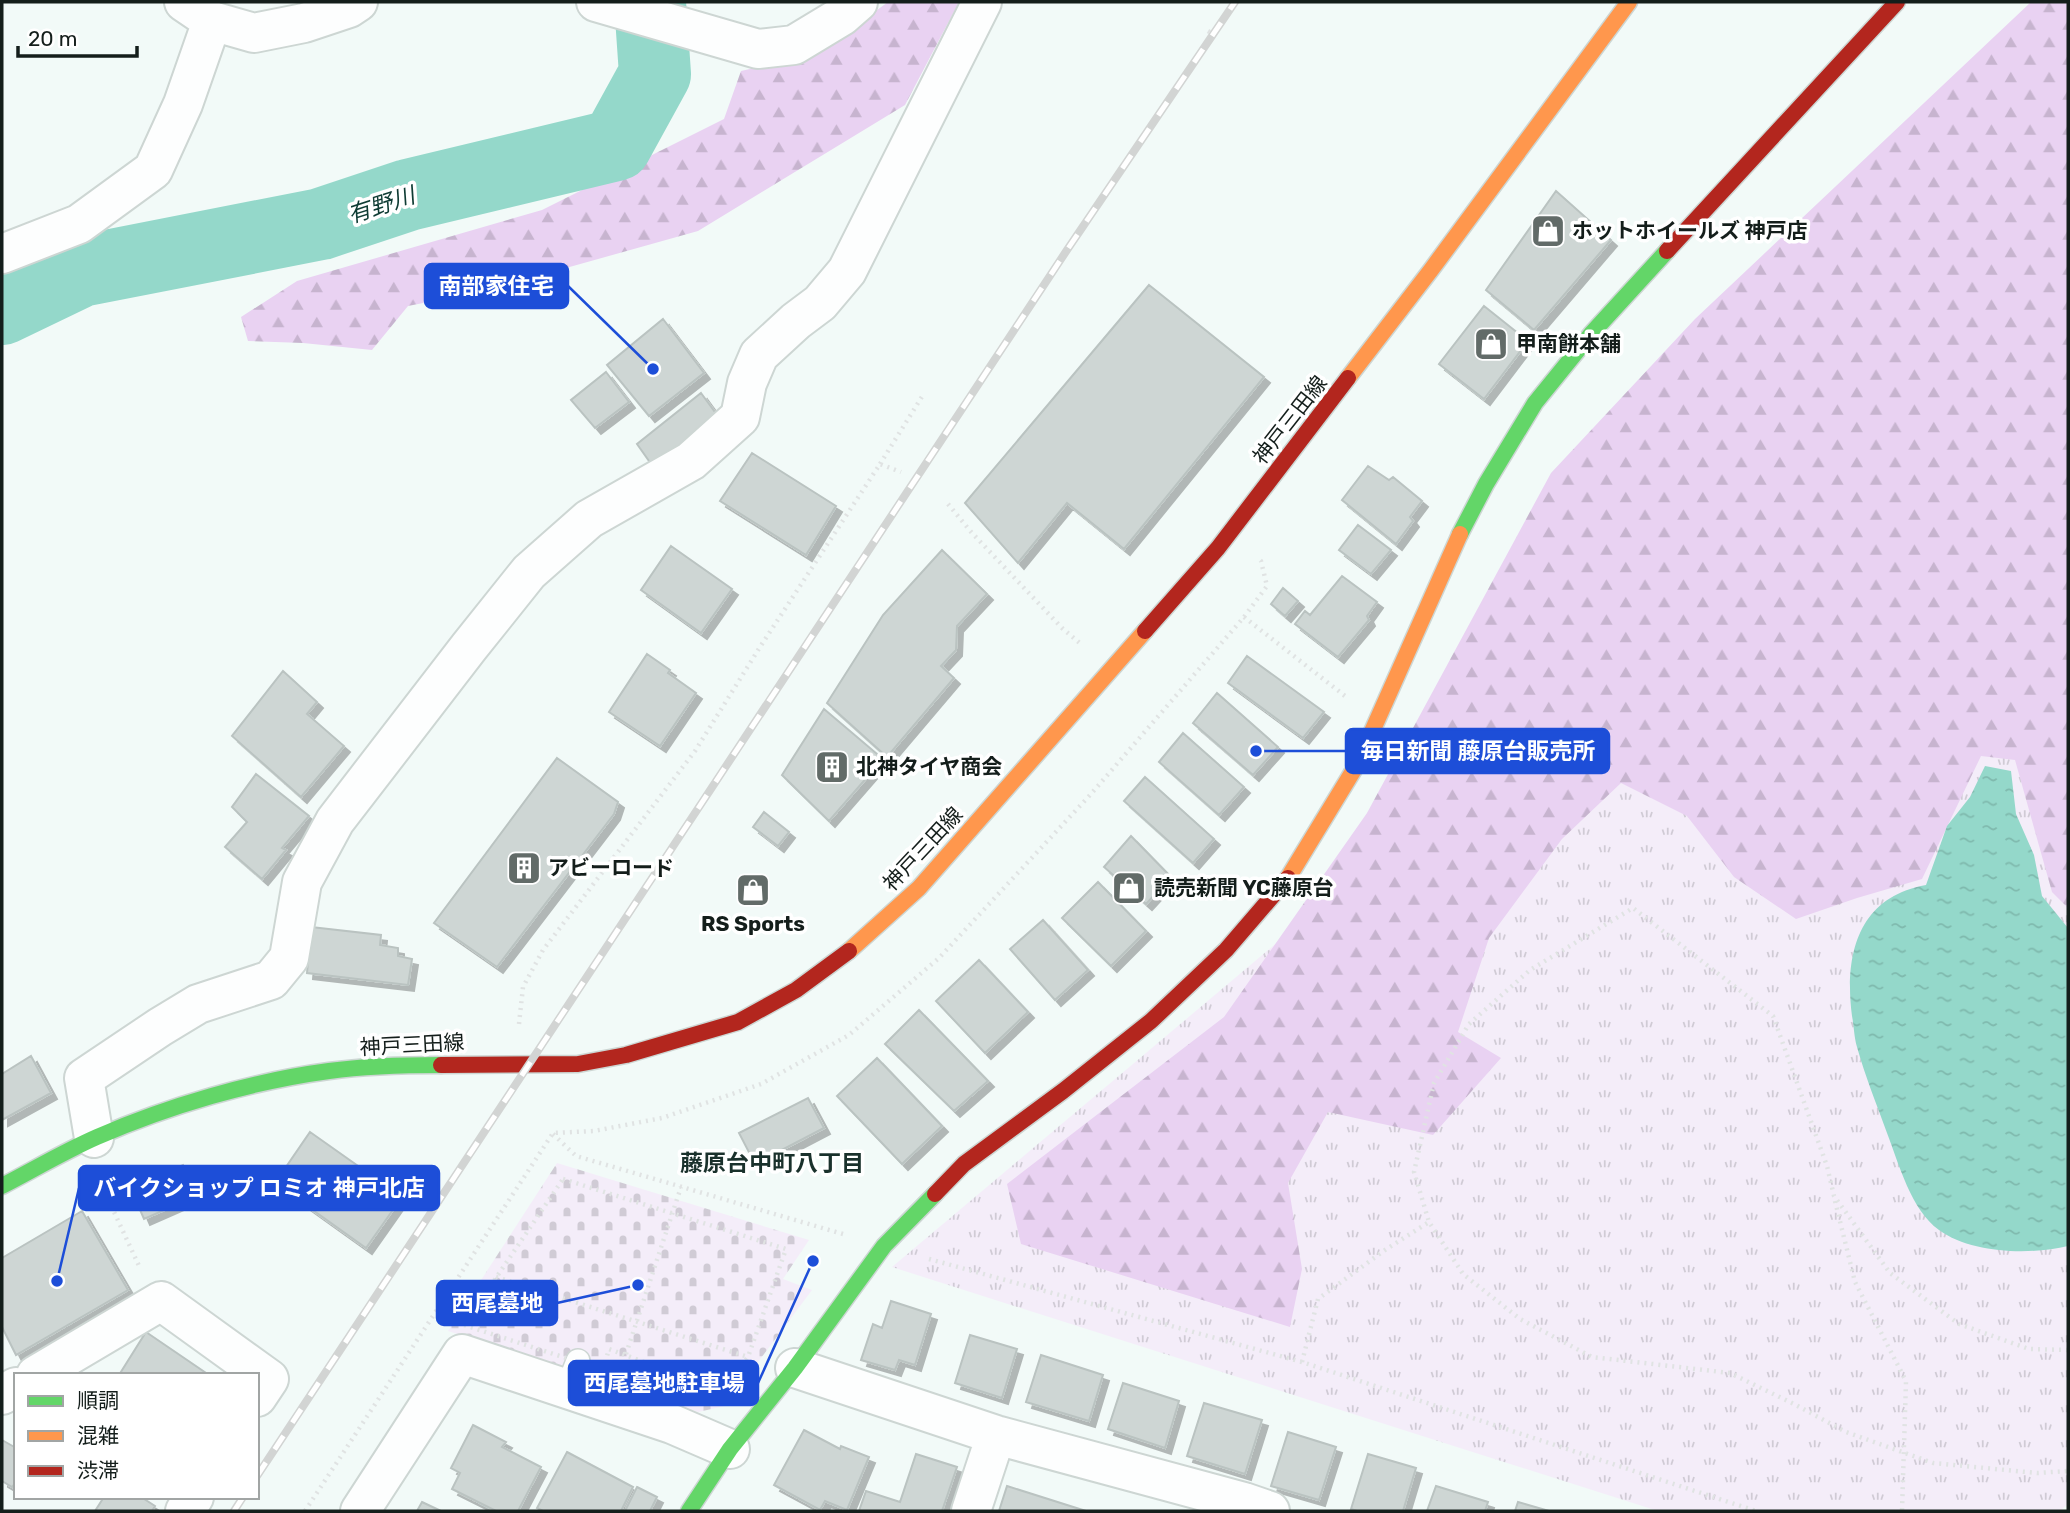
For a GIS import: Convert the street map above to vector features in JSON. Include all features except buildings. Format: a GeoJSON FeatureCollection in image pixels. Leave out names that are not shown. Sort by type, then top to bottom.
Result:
{"type":"FeatureCollection","features":[{"type":"Feature","properties":{"kind":"main road","name":"神戸三田線"},"geometry":{"type":"LineString","coordinates":[[2,1186],[94,1138],[198,1100],[328,1071],[394,1065],[578,1064],[626,1055],[738,1022],[796,990],[857,944],[919,888],[1218,548],[1431,270],[1629,2]]}},
{"type":"Feature","properties":{"kind":"main road"},"geometry":{"type":"LineString","coordinates":[[689,1511],[730,1449],[795,1368],[884,1246],[964,1164],[1152,1021],[1226,950],[1292,873],[1359,763],[1452,550],[1486,484],[1535,403],[1591,334],[1897,2]]}},
{"type":"Feature","properties":{"kind":"street"},"geometry":{"type":"LineString","coordinates":[[2,254],[79,224],[153,170],[183,104],[198,11],[254,33],[304,23],[349,8],[358,2]]}},
{"type":"Feature","properties":{"kind":"street"},"geometry":{"type":"LineString","coordinates":[[596,2],[758,49],[794,45],[842,16],[858,2]]}},
{"type":"Feature","properties":{"kind":"street"},"geometry":{"type":"LineString","coordinates":[[94,1138],[84,1078],[198,1004],[271,980],[289,958],[303,882],[335,821],[529,572],[589,519],[691,461],[740,417],[747,383],[759,355],[820,303],[847,271],[982,2]]}},
{"type":"Feature","properties":{"kind":"street"},"geometry":{"type":"LineString","coordinates":[[39,1373],[161,1301],[268,1379],[259,1394]]}},
{"type":"Feature","properties":{"kind":"street"},"geometry":{"type":"LineString","coordinates":[[360,1511],[461,1354],[572,1375],[730,1449]]}},
{"type":"Feature","properties":{"kind":"street"},"geometry":{"type":"LineString","coordinates":[[795,1368],[996,1435],[1252,1508]]}},
{"type":"Feature","properties":{"kind":"street"},"geometry":{"type":"LineString","coordinates":[[971,1511],[996,1435]]}},
{"type":"Feature","properties":{"kind":"path"},"geometry":{"type":"LineString","coordinates":[[1208,31],[1219,38]]}},
{"type":"Feature","properties":{"kind":"path"},"geometry":{"type":"LineString","coordinates":[[514,1063],[523,987],[543,950],[695,751],[923,395]]}},
{"type":"Feature","properties":{"kind":"path"},"geometry":{"type":"LineString","coordinates":[[880,464],[901,472]]}},
{"type":"Feature","properties":{"kind":"path"},"geometry":{"type":"LineString","coordinates":[[948,504],[1062,628],[1112,669]]}},
{"type":"Feature","properties":{"kind":"path"},"geometry":{"type":"LineString","coordinates":[[1244,617],[1353,702]]}},
{"type":"Feature","properties":{"kind":"path"},"geometry":{"type":"LineString","coordinates":[[1902,1511],[1904,1452],[1906,1381],[1855,1282],[1827,1166],[1773,1016],[1633,908],[1530,970],[1469,1024],[1434,1083],[1414,1172],[1429,1222],[1463,1275],[1520,1319],[1592,1357],[1730,1373],[1846,1432],[1904,1452],[1933,1463],[2037,1473],[2068,1471]]}},
{"type":"Feature","properties":{"kind":"path"},"geometry":{"type":"LineString","coordinates":[[553,1133],[576,1157],[847,1235]]}},
{"type":"Feature","properties":{"kind":"path"},"geometry":{"type":"LineString","coordinates":[[94,1138],[102,1186],[151,1290],[161,1301]]}},
{"type":"Feature","properties":{"kind":"path"},"geometry":{"type":"LineString","coordinates":[[563,1179],[786,1249],[748,1357],[719,1397],[699,1402],[637,1381],[645,1362],[626,1354],[608,1349],[603,1370],[572,1375],[464,1325],[496,1277],[563,1179]]}},
{"type":"Feature","properties":{"kind":"path"},"geometry":{"type":"LineString","coordinates":[[626,1354],[681,1187]]}},
{"type":"Feature","properties":{"kind":"path"},"geometry":{"type":"LineString","coordinates":[[1834,1196],[1890,1273],[1959,1324],[2029,1349],[2068,1350]]}},
{"type":"Feature","properties":{"kind":"path"},"geometry":{"type":"LineString","coordinates":[[1302,1362],[1318,1299],[1429,1222]]}},
{"type":"Feature","properties":{"kind":"path"},"geometry":{"type":"LineString","coordinates":[[884,1246],[1302,1362],[1756,1511]]}},
{"type":"Feature","properties":{"kind":"path"},"geometry":{"type":"LineString","coordinates":[[496,1277],[748,1357]]}},
{"type":"Feature","properties":{"kind":"green space"},"geometry":{"type":"Polygon","coordinates":[[[888,2],[959,2],[905,105],[698,231],[484,291],[408,306],[372,350],[248,341],[241,317],[297,281],[542,210],[724,119],[741,71],[817,54],[888,2]]]}},
{"type":"Feature","properties":{"kind":"green space"},"geometry":{"type":"Polygon","coordinates":[[[2031,2],[2068,2],[2068,908],[2052,892],[2015,760],[1981,756],[1922,879],[1796,919],[1734,877],[1687,816],[1621,783],[1562,839],[1489,938],[1458,1032],[1501,1058],[1433,1135],[1328,1112],[1288,1183],[1302,1269],[1290,1327],[1021,1244],[1007,1184],[1224,1017],[1367,813],[1551,473],[1695,319],[2031,2]]]}},
{"type":"Feature","properties":{"kind":"green space"},"geometry":{"type":"Polygon","coordinates":[[[2068,691],[2068,1504],[2060,1511],[1658,1511],[892,1267],[1324,903],[1639,754],[2068,691]]]}},
{"type":"Feature","properties":{"kind":"green space"},"geometry":{"type":"Polygon","coordinates":[[[557,1163],[809,1240],[783,1279],[812,1290],[725,1406],[698,1412],[448,1331],[557,1163]]]}},
{"type":"Feature","properties":{"kind":"water"},"geometry":{"type":"Polygon","coordinates":[[[1985,766],[2011,771],[2016,814],[2034,855],[2042,896],[2068,928],[2068,1246],[2037,1251],[2002,1250],[1968,1244],[1939,1230],[1921,1211],[1901,1172],[1864,1069],[1852,1016],[1851,971],[1861,932],[1871,916],[1885,902],[1903,892],[1926,885],[1947,826],[1970,797],[1985,766]]]}},
{"type":"Feature","properties":{"kind":"waterway","name":"有野川"},"geometry":{"type":"LineString","coordinates":[[2,309],[81,271],[321,224],[408,195],[616,145],[655,74],[650,2]]}},
{"type":"Feature","properties":{"kind":"railway"},"geometry":{"type":"LineString","coordinates":[[259,1473],[1067,250],[1235,2]]}},
{"type":"Feature","properties":{"kind":"railway"},"geometry":{"type":"LineString","coordinates":[[234,1511],[242,1499]]}},
{"type":"Feature","properties":{"kind":"traffic: fast"},"geometry":{"type":"LineString","coordinates":[[1460,534],[1486,484],[1535,403],[1591,334],[1667,251]]}},
{"type":"Feature","properties":{"kind":"traffic: fast"},"geometry":{"type":"LineString","coordinates":[[2,1186],[97,1137],[211,1096],[271,1081],[329,1071],[441,1065]]}},
{"type":"Feature","properties":{"kind":"traffic: fast"},"geometry":{"type":"LineString","coordinates":[[689,1511],[730,1449],[795,1368],[884,1246],[935,1194]]}},
{"type":"Feature","properties":{"kind":"traffic: slow"},"geometry":{"type":"LineString","coordinates":[[1348,378],[1629,2]]}},
{"type":"Feature","properties":{"kind":"traffic: slow"},"geometry":{"type":"LineString","coordinates":[[1288,878],[1358,763],[1460,534]]}},
{"type":"Feature","properties":{"kind":"traffic: slow"},"geometry":{"type":"LineString","coordinates":[[849,951],[919,888],[1145,631]]}},
{"type":"Feature","properties":{"kind":"traffic: jam"},"geometry":{"type":"LineString","coordinates":[[1667,251],[1897,2]]}},
{"type":"Feature","properties":{"kind":"traffic: jam"},"geometry":{"type":"LineString","coordinates":[[1145,631],[1218,548],[1348,378]]}},
{"type":"Feature","properties":{"kind":"traffic: jam"},"geometry":{"type":"LineString","coordinates":[[935,1194],[964,1164],[1063,1091],[1151,1021],[1226,950],[1288,878]]}},
{"type":"Feature","properties":{"kind":"traffic: jam"},"geometry":{"type":"LineString","coordinates":[[441,1065],[578,1064],[626,1055],[738,1022],[796,990],[849,951]]}},
{"type":"Feature","properties":{"kind":"place","name":"ホットホイールズ 神戸店"},"geometry":{"type":"Point","coordinates":[1548,231]}},
{"type":"Feature","properties":{"kind":"place","name":"甲南餅本舗"},"geometry":{"type":"Point","coordinates":[1491,344]}},
{"type":"Feature","properties":{"kind":"place","name":"南部家住宅"},"geometry":{"type":"Point","coordinates":[653,369]}},
{"type":"Feature","properties":{"kind":"place","name":"毎日新聞 藤原台販売所"},"geometry":{"type":"Point","coordinates":[1256,751]}},
{"type":"Feature","properties":{"kind":"place","name":"北神タイヤ商会"},"geometry":{"type":"Point","coordinates":[832,767]}},
{"type":"Feature","properties":{"kind":"place","name":"アビーロード"},"geometry":{"type":"Point","coordinates":[524,868]}},
{"type":"Feature","properties":{"kind":"place","name":"読売新聞 YC藤原台"},"geometry":{"type":"Point","coordinates":[1129,888]}},
{"type":"Feature","properties":{"kind":"place","name":"RS Sports"},"geometry":{"type":"Point","coordinates":[753,890]}},
{"type":"Feature","properties":{"kind":"place","name":"西尾墓地駐車場"},"geometry":{"type":"Point","coordinates":[813,1261]}},
{"type":"Feature","properties":{"kind":"place","name":"バイクショップ ロミオ 神戸北店"},"geometry":{"type":"Point","coordinates":[57,1281]}},
{"type":"Feature","properties":{"kind":"place","name":"西尾墓地"},"geometry":{"type":"Point","coordinates":[638,1285]}},
{"type":"Feature","properties":{"kind":"district","name":"藤原台中町八丁目"},"geometry":{"type":"Point","coordinates":[772,1163]}}]}
